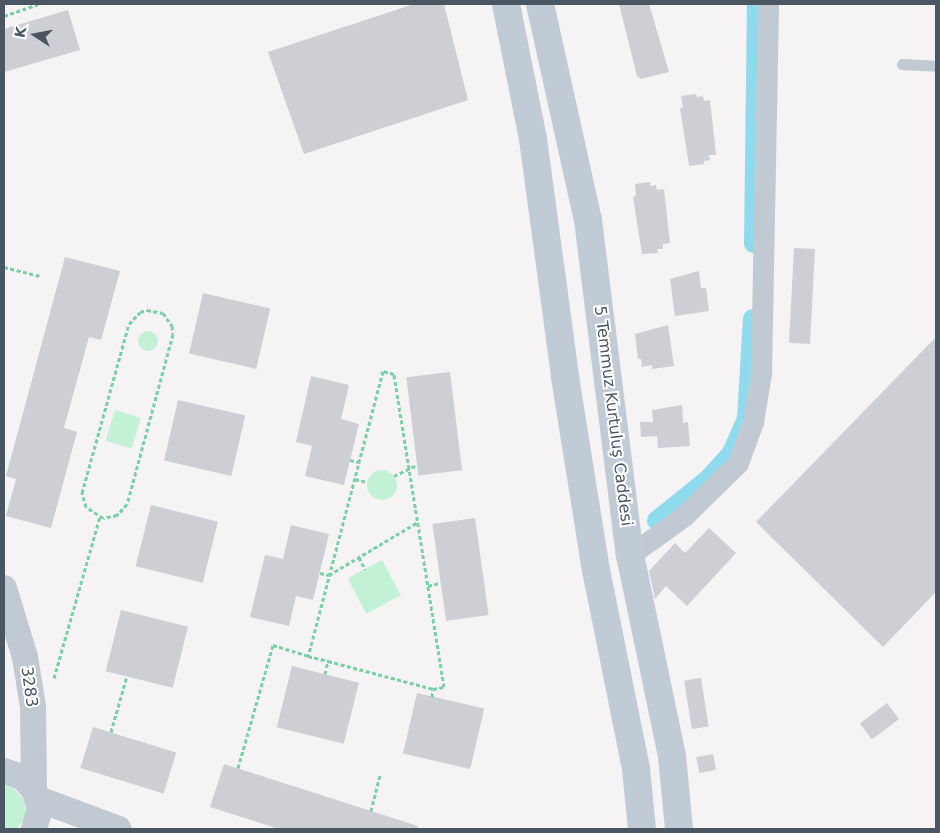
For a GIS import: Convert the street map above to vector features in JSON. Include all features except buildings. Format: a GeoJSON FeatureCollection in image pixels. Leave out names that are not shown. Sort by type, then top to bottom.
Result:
{"type":"FeatureCollection","features":[{"type":"Feature","properties":{"kind":"main road"},"geometry":{"type":"LineString","coordinates":[[506,4],[533,138],[567,387],[596,570],[636,769],[642,829]]}},
{"type":"Feature","properties":{"kind":"main road","name":"5 Temmuz Kurtuluş Caddesi"},"geometry":{"type":"LineString","coordinates":[[540,4],[588,220],[630,555],[672,756],[679,829]]}},
{"type":"Feature","properties":{"kind":"street"},"geometry":{"type":"LineString","coordinates":[[630,555],[684,516],[738,463],[753,422],[762,364],[768,4]]}},
{"type":"Feature","properties":{"kind":"street","name":"3283"},"geometry":{"type":"LineString","coordinates":[[4,588],[25,657],[32,699],[36,794],[39,818],[34,829]]}},
{"type":"Feature","properties":{"kind":"street"},"geometry":{"type":"LineString","coordinates":[[4,771],[22,777],[36,794],[119,829]]}},
{"type":"Feature","properties":{"kind":"lane"},"geometry":{"type":"LineString","coordinates":[[902,64],[936,66]]}},
{"type":"Feature","properties":{"kind":"path"},"geometry":{"type":"LineString","coordinates":[[4,16],[38,4]]}},
{"type":"Feature","properties":{"kind":"path"},"geometry":{"type":"LineString","coordinates":[[4,267],[40,276]]}},
{"type":"Feature","properties":{"kind":"path"},"geometry":{"type":"LineString","coordinates":[[155,310],[168,319],[172,326],[170,343],[127,504],[117,515],[100,517],[86,507],[82,493],[129,324],[140,312],[155,310]]}},
{"type":"Feature","properties":{"kind":"path"},"geometry":{"type":"LineString","coordinates":[[238,768],[273,646],[308,656],[433,688],[444,687],[394,374],[383,371],[308,656]]}},
{"type":"Feature","properties":{"kind":"path"},"geometry":{"type":"LineString","coordinates":[[350,460],[359,462]]}},
{"type":"Feature","properties":{"kind":"path"},"geometry":{"type":"LineString","coordinates":[[394,476],[417,465]]}},
{"type":"Feature","properties":{"kind":"path"},"geometry":{"type":"LineString","coordinates":[[354,479],[367,482]]}},
{"type":"Feature","properties":{"kind":"path"},"geometry":{"type":"LineString","coordinates":[[54,678],[100,517]]}},
{"type":"Feature","properties":{"kind":"path"},"geometry":{"type":"LineString","coordinates":[[320,572],[329,575],[418,522]]}},
{"type":"Feature","properties":{"kind":"path"},"geometry":{"type":"LineString","coordinates":[[359,557],[365,570]]}},
{"type":"Feature","properties":{"kind":"path"},"geometry":{"type":"LineString","coordinates":[[428,586],[439,583]]}},
{"type":"Feature","properties":{"kind":"path"},"geometry":{"type":"LineString","coordinates":[[325,674],[328,661]]}},
{"type":"Feature","properties":{"kind":"path"},"geometry":{"type":"LineString","coordinates":[[111,732],[127,676]]}},
{"type":"Feature","properties":{"kind":"path"},"geometry":{"type":"LineString","coordinates":[[432,697],[433,688]]}},
{"type":"Feature","properties":{"kind":"path"},"geometry":{"type":"LineString","coordinates":[[371,811],[380,774]]}},
{"type":"Feature","properties":{"kind":"green space"},"geometry":{"type":"Polygon","coordinates":[[[148,331],[155,334],[158,341],[155,348],[148,351],[141,348],[138,341],[141,334],[148,331]]]}},
{"type":"Feature","properties":{"kind":"green space"},"geometry":{"type":"Polygon","coordinates":[[[115,410],[141,418],[131,448],[106,441],[115,410]]]}},
{"type":"Feature","properties":{"kind":"green space"},"geometry":{"type":"Polygon","coordinates":[[[382,470],[393,474],[397,485],[393,496],[382,500],[371,496],[367,485],[371,474],[382,470]]]}},
{"type":"Feature","properties":{"kind":"green space"},"geometry":{"type":"Polygon","coordinates":[[[382,560],[401,595],[366,614],[348,578],[382,560]]]}},
{"type":"Feature","properties":{"kind":"green space"},"geometry":{"type":"Polygon","coordinates":[[[4,785],[13,788],[24,800],[26,816],[17,829],[4,829],[4,785]]]}},
{"type":"Feature","properties":{"kind":"waterway"},"geometry":{"type":"LineString","coordinates":[[753,243],[756,4]]}},
{"type":"Feature","properties":{"kind":"waterway"},"geometry":{"type":"LineString","coordinates":[[656,520],[707,479],[731,452],[746,418],[752,318]]}}]}
